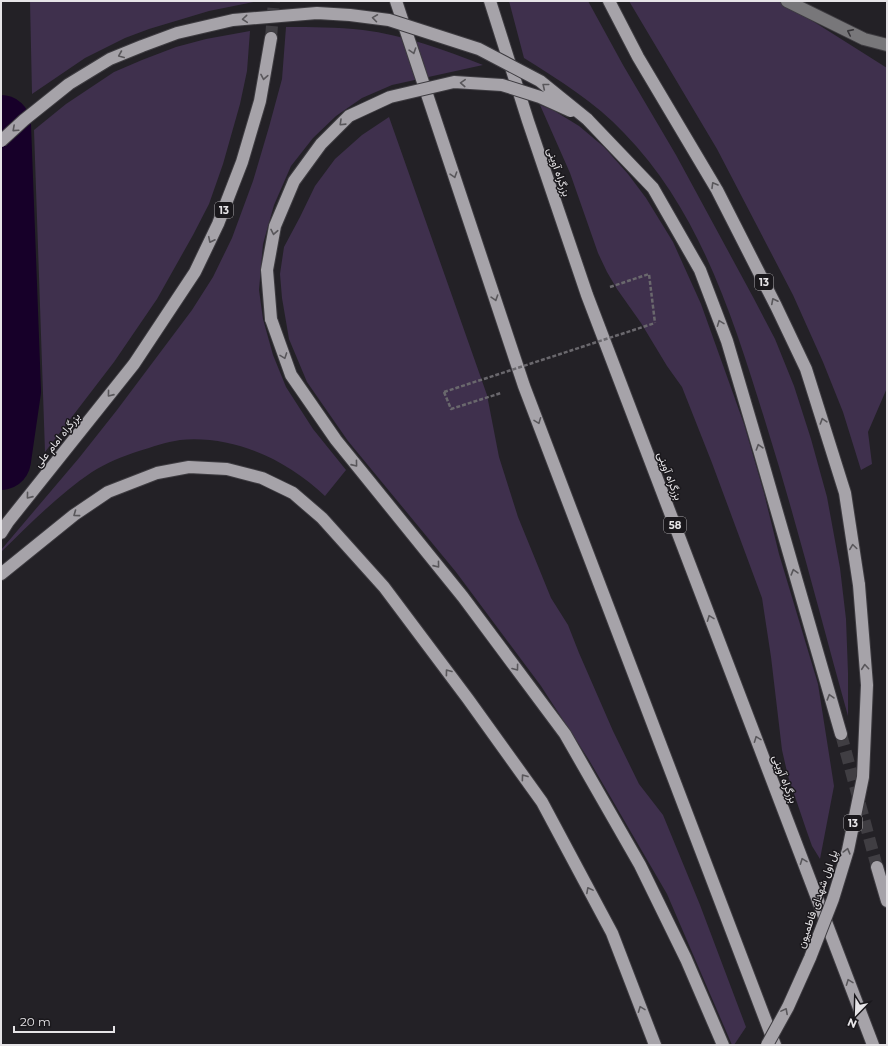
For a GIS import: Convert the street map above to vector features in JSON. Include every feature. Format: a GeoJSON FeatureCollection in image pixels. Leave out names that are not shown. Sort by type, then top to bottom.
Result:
{"type":"FeatureCollection","features":[{"type":"Feature","properties":{"kind":"highway"},"geometry":{"type":"LineString","coordinates":[[396,1],[524,386],[774,1045]]}},
{"type":"Feature","properties":{"kind":"highway","name":"بزرگراه آوینی"},"geometry":{"type":"LineString","coordinates":[[490,1],[528,121],[587,295],[873,1045]]}},
{"type":"Feature","properties":{"kind":"highway","name":"پل اول شهدای فاطمیون"},"geometry":{"type":"LineString","coordinates":[[609,1],[638,57],[717,190],[806,369],[845,493],[859,585],[867,685],[863,777],[848,850],[833,899],[810,958],[788,1007],[767,1045]]}},
{"type":"Feature","properties":{"kind":"highway"},"geometry":{"type":"LineString","coordinates":[[1,141],[24,120],[70,84],[110,59],[177,33],[233,20],[317,13],[350,15],[389,20],[479,49],[540,81],[587,119],[653,188],[700,270],[731,356],[841,734]]}},
{"type":"Feature","properties":{"kind":"highway","name":"بزرگراه امام علی"},"geometry":{"type":"LineString","coordinates":[[1,533],[8,522],[134,364],[195,272],[218,224],[242,162],[260,101],[271,38]]}},
{"type":"Feature","properties":{"kind":"highway"},"geometry":{"type":"LineString","coordinates":[[587,119],[540,97],[502,85],[454,82],[390,97],[349,116],[321,144],[294,181],[275,226],[267,270],[271,319],[291,375],[336,440],[463,597],[565,734],[640,865],[686,959],[723,1045]]}},
{"type":"Feature","properties":{"kind":"highway"},"geometry":{"type":"LineString","coordinates":[[1,574],[74,515],[108,492],[157,473],[189,467],[227,469],[262,478],[293,493],[322,518],[384,588],[468,699],[542,802],[612,933],[655,1045]]}},
{"type":"Feature","properties":{"kind":"highway"},"geometry":{"type":"LineString","coordinates":[[876,867],[887,901]]}},
{"type":"Feature","properties":{"kind":"main road"},"geometry":{"type":"LineString","coordinates":[[788,1],[864,39],[887,45]]}},
{"type":"Feature","properties":{"kind":"path"},"geometry":{"type":"LineString","coordinates":[[524,386],[451,409],[444,392],[655,323],[649,274],[587,295]]}},
{"type":"Feature","properties":{"kind":"shaded area"},"geometry":{"type":"Polygon","coordinates":[[[30,1],[258,1],[209,11],[149,29],[125,38],[85,58],[32,94],[30,1]]]}},
{"type":"Feature","properties":{"kind":"shaded area"},"geometry":{"type":"Polygon","coordinates":[[[509,1],[588,1],[623,65],[676,155],[775,339],[794,386],[827,497],[840,568],[846,619],[848,716],[777,460],[741,346],[712,270],[674,197],[651,164],[624,133],[589,101],[524,58],[509,1]]]}},
{"type":"Feature","properties":{"kind":"shaded area"},"geometry":{"type":"Polygon","coordinates":[[[629,1],[781,1],[887,68],[887,388],[868,432],[872,464],[861,470],[843,412],[823,362],[793,295],[717,149],[629,1]]]}},
{"type":"Feature","properties":{"kind":"shaded area"},"geometry":{"type":"Polygon","coordinates":[[[286,27],[344,28],[378,32],[424,44],[483,65],[392,85],[362,98],[336,116],[313,138],[291,166],[274,205],[263,244],[259,290],[263,319],[273,355],[286,387],[313,429],[346,470],[325,496],[294,471],[277,461],[240,446],[200,439],[170,442],[121,457],[92,472],[56,500],[1,552],[1,550],[79,458],[117,410],[192,310],[213,277],[232,238],[253,181],[269,127],[282,79],[286,27]]]}},
{"type":"Feature","properties":{"kind":"shaded area"},"geometry":{"type":"Polygon","coordinates":[[[250,31],[247,71],[240,104],[223,164],[209,204],[157,299],[114,362],[45,452],[34,130],[66,104],[114,72],[176,47],[206,39],[250,31]]]}},
{"type":"Feature","properties":{"kind":"shaded area"},"geometry":{"type":"Polygon","coordinates":[[[540,105],[553,110],[579,126],[604,147],[628,174],[646,198],[673,242],[701,304],[744,424],[764,493],[779,554],[818,684],[834,786],[820,859],[812,846],[807,832],[788,776],[782,750],[771,657],[762,598],[712,463],[682,387],[607,272],[598,253],[570,173],[540,105]]]}},
{"type":"Feature","properties":{"kind":"shaded area"},"geometry":{"type":"Polygon","coordinates":[[[389,117],[487,395],[499,457],[518,517],[551,598],[568,625],[613,731],[639,784],[663,815],[700,905],[746,1027],[734,1045],[732,1045],[667,894],[589,760],[541,686],[456,572],[348,441],[307,382],[289,339],[282,298],[280,274],[284,247],[315,186],[335,159],[362,135],[389,117]]]}},
{"type":"Feature","properties":{"kind":"waterway"},"geometry":{"type":"LineString","coordinates":[[1,125],[11,391],[1,460]]}},
{"type":"Feature","properties":{"kind":"tunnel"},"geometry":{"type":"LineString","coordinates":[[271,38],[274,1]]}},
{"type":"Feature","properties":{"kind":"tunnel"},"geometry":{"type":"LineString","coordinates":[[841,734],[877,867]]}}]}
